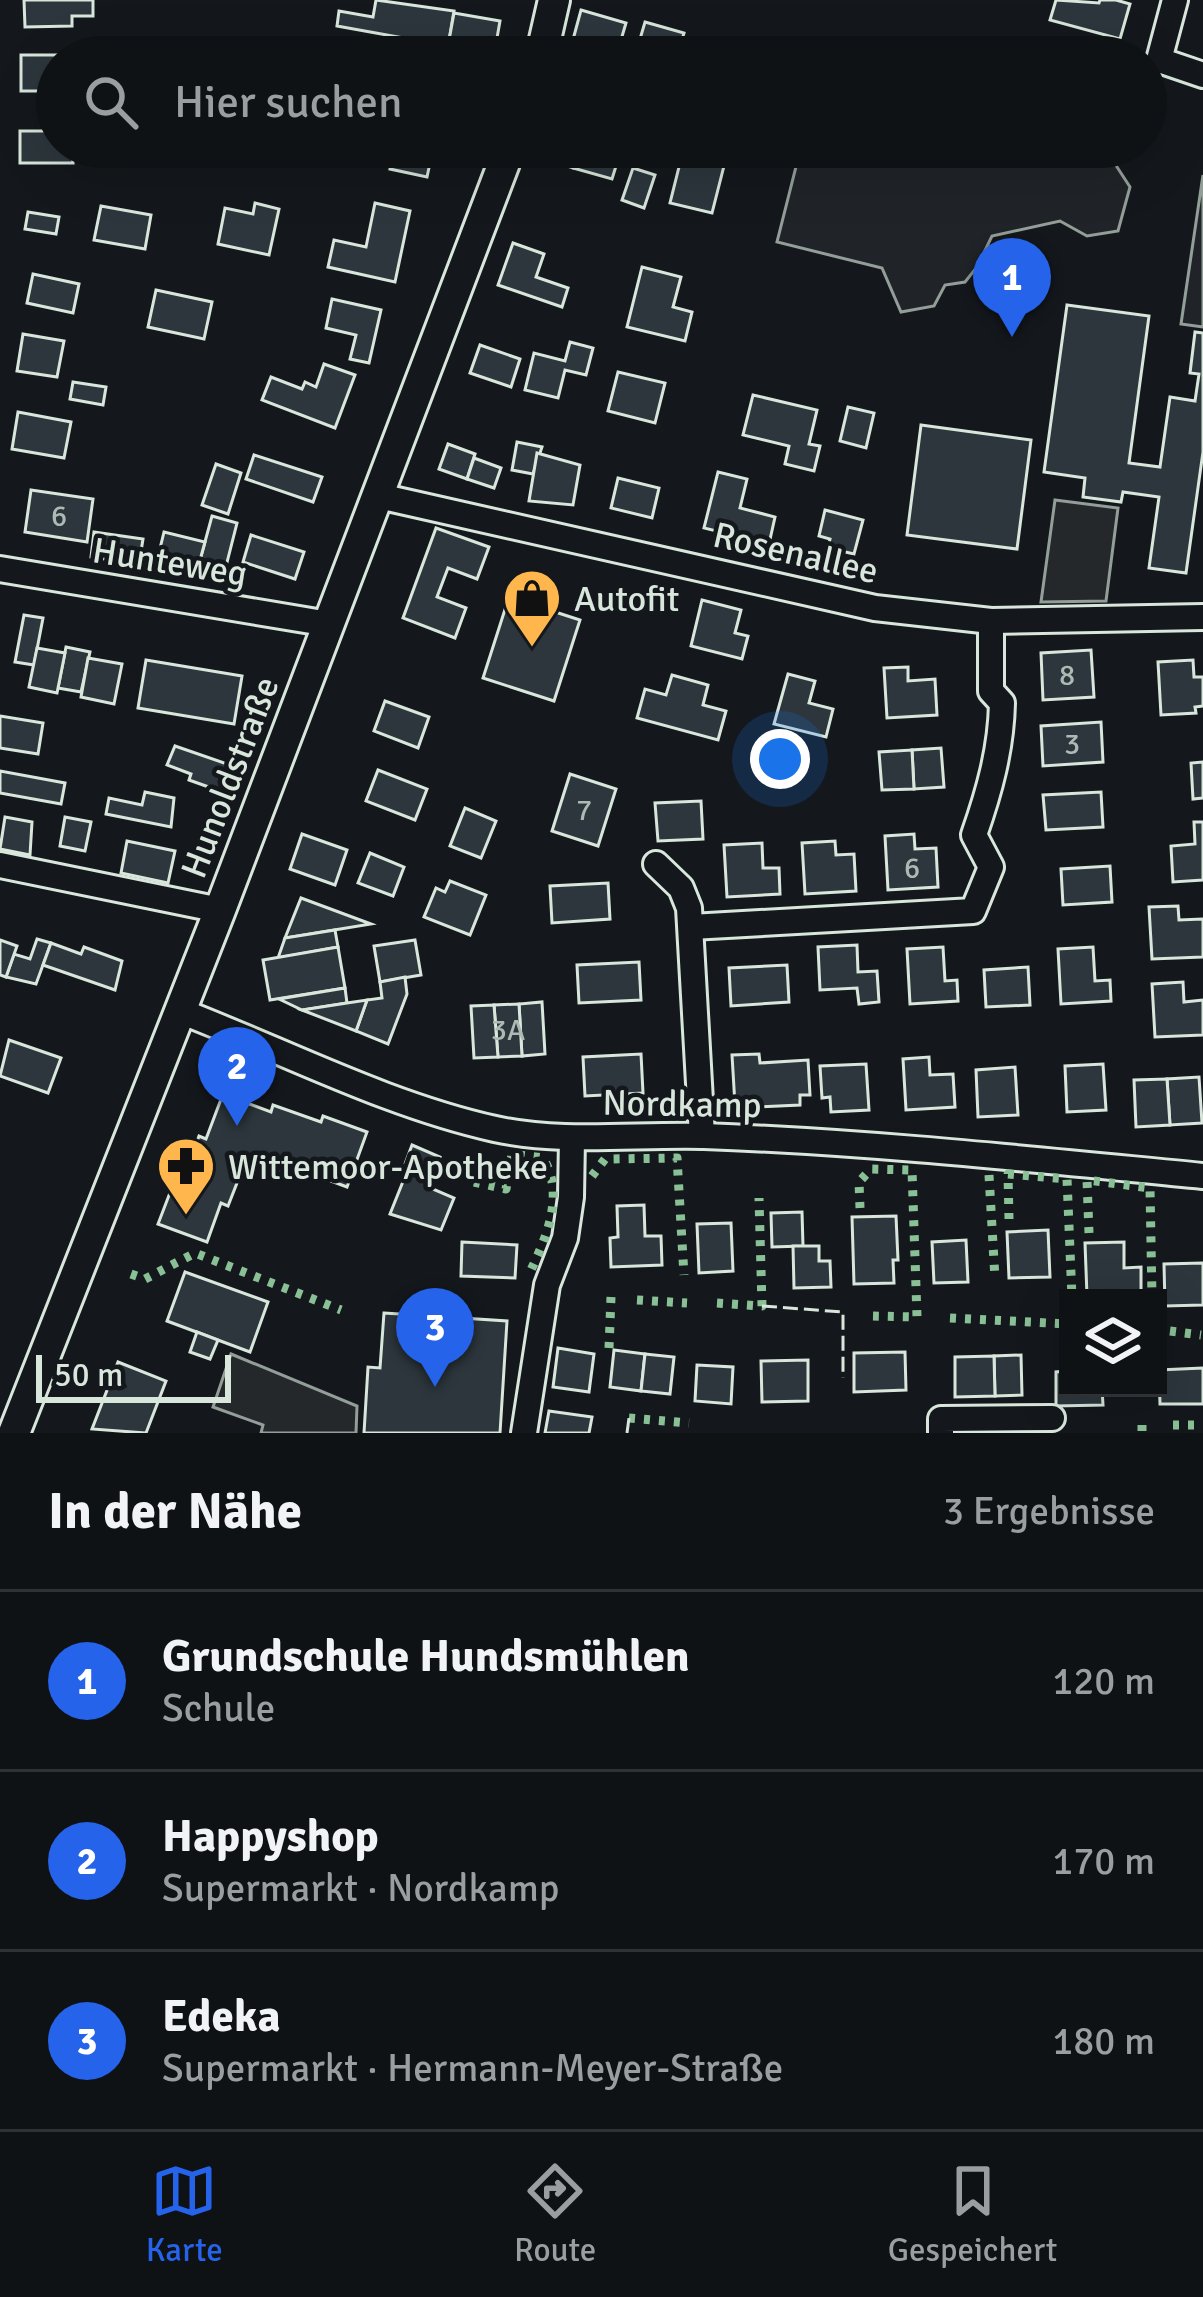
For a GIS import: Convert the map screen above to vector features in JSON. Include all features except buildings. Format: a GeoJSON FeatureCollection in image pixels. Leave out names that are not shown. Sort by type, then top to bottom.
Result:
{"type":"FeatureCollection","features":[{"type":"Feature","properties":{"kind":"street"},"geometry":{"type":"LineString","coordinates":[[546,36],[554,0]]}},
{"type":"Feature","properties":{"kind":"street"},"geometry":{"type":"LineString","coordinates":[[1165,36],[1175,0]]}},
{"type":"Feature","properties":{"kind":"street"},"geometry":{"type":"LineString","coordinates":[[1167,63],[1203,75]]}},
{"type":"Feature","properties":{"kind":"street","name":"Hunoldstraße"},"geometry":{"type":"LineString","coordinates":[[14,1433],[503,168]]}},
{"type":"Feature","properties":{"kind":"street","name":"Rosenallee"},"geometry":{"type":"LineString","coordinates":[[379,496],[875,608],[991,620],[1203,617]]}},
{"type":"Feature","properties":{"kind":"street","name":"Hunteweg"},"geometry":{"type":"LineString","coordinates":[[0,569],[329,624]]}},
{"type":"Feature","properties":{"kind":"street"},"geometry":{"type":"LineString","coordinates":[[691,927],[974,911],[992,868],[974,836],[991,786],[1001,733],[1002,703],[991,691],[991,620]]}},
{"type":"Feature","properties":{"kind":"street"},"geometry":{"type":"LineString","coordinates":[[656,864],[681,887],[691,927],[702,1136]]}},
{"type":"Feature","properties":{"kind":"street"},"geometry":{"type":"LineString","coordinates":[[0,865],[220,910]]}},
{"type":"Feature","properties":{"kind":"street","name":"Nordkamp"},"geometry":{"type":"LineString","coordinates":[[180,1011],[424,1109],[496,1129],[572,1138],[702,1136],[1203,1176]]}},
{"type":"Feature","properties":{"kind":"street"},"geometry":{"type":"LineString","coordinates":[[524,1433],[547,1285],[565,1238],[572,1138]]}},
{"type":"Feature","properties":{"kind":"street"},"geometry":{"type":"LineString","coordinates":[[941,1433],[941,1419],[1052,1418]]}},
{"type":"Feature","properties":{"kind":"shaded area"},"geometry":{"type":"Polygon","coordinates":[[[796,168],[1118,168],[1130,187],[1118,231],[1087,236],[1060,221],[992,236],[965,282],[945,285],[934,306],[901,312],[882,268],[777,242],[796,168]]]}},
{"type":"Feature","properties":{"kind":"shaded area"},"geometry":{"type":"Polygon","coordinates":[[[1203,175],[1203,327],[1181,324],[1203,175]]]}},
{"type":"Feature","properties":{"kind":"shaded area"},"geometry":{"type":"Polygon","coordinates":[[[1055,500],[1118,508],[1106,601],[1041,602],[1055,500]]]}},
{"type":"Feature","properties":{"kind":"shaded area"},"geometry":{"type":"Polygon","coordinates":[[[231,1354],[357,1406],[356,1433],[261,1433],[263,1425],[213,1407],[231,1354]]]}},
{"type":"Feature","properties":{"kind":"hedge"},"geometry":{"type":"LineString","coordinates":[[474,1182],[506,1189],[512,1154],[543,1158],[553,1200],[548,1229],[531,1270]]}},
{"type":"Feature","properties":{"kind":"hedge"},"geometry":{"type":"LineString","coordinates":[[592,1176],[605,1159],[677,1158],[684,1275]]}},
{"type":"Feature","properties":{"kind":"hedge"},"geometry":{"type":"LineString","coordinates":[[860,1208],[859,1182],[871,1169],[912,1170],[917,1317],[873,1316]]}},
{"type":"Feature","properties":{"kind":"hedge"},"geometry":{"type":"LineString","coordinates":[[1009,1219],[1008,1174],[1067,1179],[1072,1289]]}},
{"type":"Feature","properties":{"kind":"hedge"},"geometry":{"type":"LineString","coordinates":[[989,1175],[995,1279]]}},
{"type":"Feature","properties":{"kind":"hedge"},"geometry":{"type":"LineString","coordinates":[[1089,1233],[1087,1180],[1150,1188],[1152,1289]]}},
{"type":"Feature","properties":{"kind":"hedge"},"geometry":{"type":"LineString","coordinates":[[717,1303],[762,1306],[759,1198]]}},
{"type":"Feature","properties":{"kind":"hedge"},"geometry":{"type":"LineString","coordinates":[[131,1274],[145,1279],[195,1253],[341,1310]]}},
{"type":"Feature","properties":{"kind":"hedge"},"geometry":{"type":"LineString","coordinates":[[609,1348],[611,1297]]}},
{"type":"Feature","properties":{"kind":"hedge"},"geometry":{"type":"LineString","coordinates":[[637,1300],[687,1303]]}},
{"type":"Feature","properties":{"kind":"hedge"},"geometry":{"type":"LineString","coordinates":[[950,1318],[1059,1324]]}},
{"type":"Feature","properties":{"kind":"hedge"},"geometry":{"type":"LineString","coordinates":[[1170,1331],[1201,1335]]}},
{"type":"Feature","properties":{"kind":"hedge"},"geometry":{"type":"LineString","coordinates":[[629,1418],[689,1423]]}},
{"type":"Feature","properties":{"kind":"hedge"},"geometry":{"type":"LineString","coordinates":[[1142,1425],[1142,1433]]}},
{"type":"Feature","properties":{"kind":"hedge"},"geometry":{"type":"LineString","coordinates":[[1173,1425],[1203,1425]]}},
{"type":"Feature","properties":{"kind":"fence"},"geometry":{"type":"LineString","coordinates":[[762,1306],[843,1312],[843,1378]]}},
{"type":"Feature","properties":{"kind":"fence"},"geometry":{"type":"LineString","coordinates":[[627,1433],[629,1418]]}},
{"type":"Feature","properties":{"kind":"place","name":"Grundschule Hundsmühlen"},"geometry":{"type":"Point","coordinates":[1012,337]}},
{"type":"Feature","properties":{"kind":"place","name":"Autofit"},"geometry":{"type":"Point","coordinates":[532,649]}},
{"type":"Feature","properties":{"kind":"place","name":"Happyshop"},"geometry":{"type":"Point","coordinates":[237,1126]}},
{"type":"Feature","properties":{"kind":"place","name":"Wittemoor-Apotheke"},"geometry":{"type":"Point","coordinates":[186,1217]}},
{"type":"Feature","properties":{"kind":"place","name":"Edeka"},"geometry":{"type":"Point","coordinates":[435,1387]}}]}
